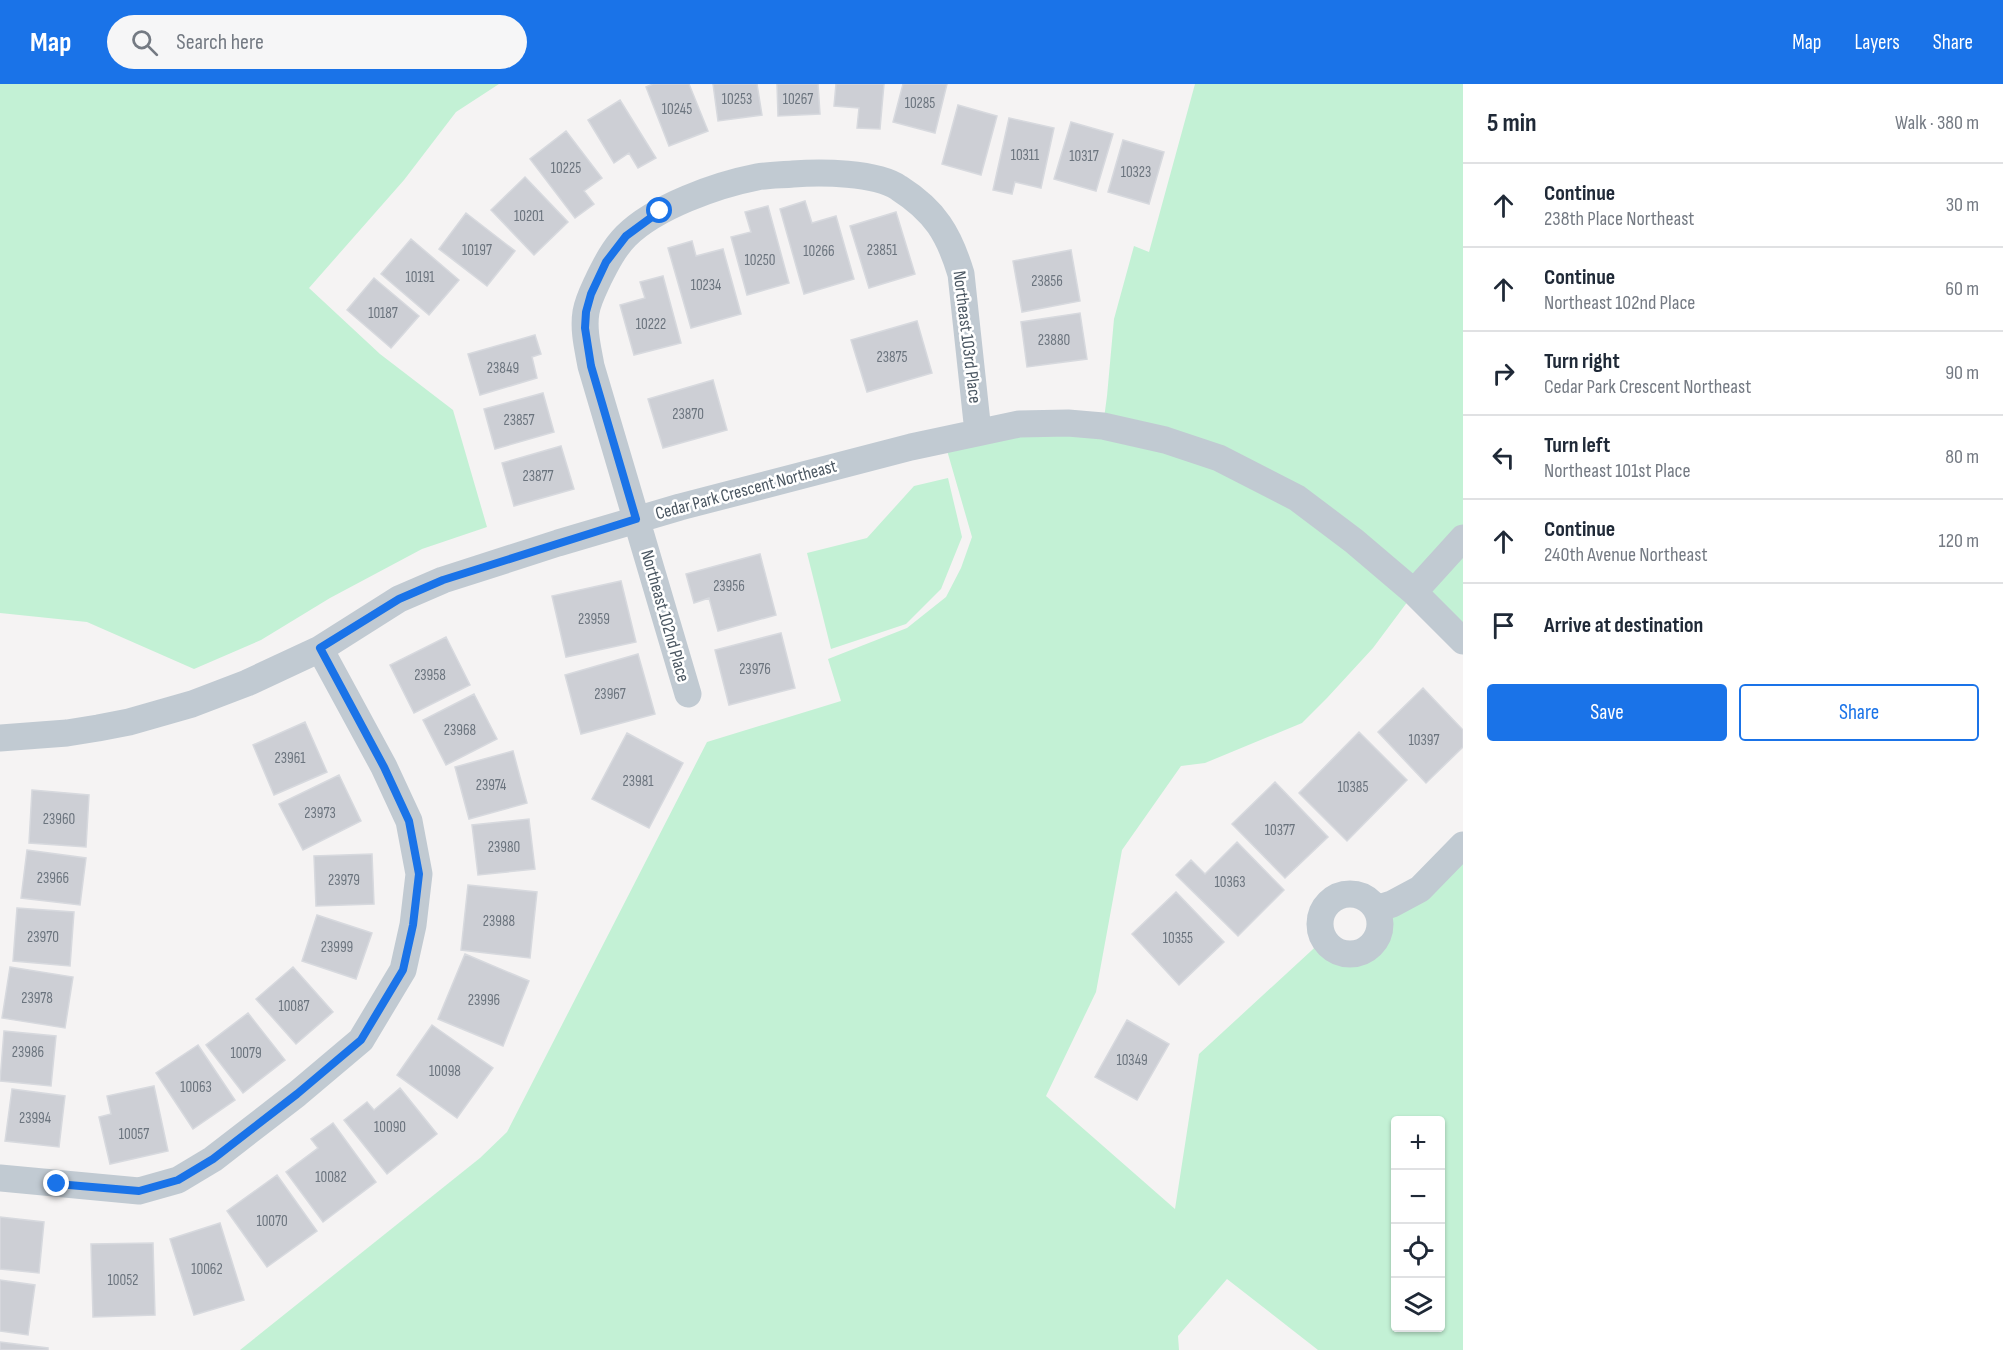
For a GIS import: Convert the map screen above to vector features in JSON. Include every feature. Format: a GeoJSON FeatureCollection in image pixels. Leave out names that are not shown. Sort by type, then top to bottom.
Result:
{"type":"FeatureCollection","features":[{"type":"Feature","properties":{"kind":"street","name":"Northeast 103rd Place"},"geometry":{"type":"LineString","coordinates":[[591,294],[606,262],[626,236],[660,211],[701,193],[756,177],[818,172],[866,176],[898,186],[930,213],[945,232],[961,274],[978,432]]}},
{"type":"Feature","properties":{"kind":"street","name":"Northeast 102nd Place"},"geometry":{"type":"LineString","coordinates":[[591,294],[585,328],[591,366],[688,694]]}},
{"type":"Feature","properties":{"kind":"street","name":"Cedar Park Crescent Northeast"},"geometry":{"type":"LineString","coordinates":[[0,738],[68,733],[129,722],[220,695],[320,648],[399,599],[443,580],[680,507],[910,447],[1019,423],[1103,426],[1165,440],[1219,458],[1297,498],[1414,592],[1463,641]]}},
{"type":"Feature","properties":{"kind":"street"},"geometry":{"type":"LineString","coordinates":[[1414,592],[1463,538]]}},
{"type":"Feature","properties":{"kind":"street"},"geometry":{"type":"LineString","coordinates":[[0,1178],[139,1191],[178,1180],[213,1159],[288,1102],[361,1040],[403,970],[413,925],[419,874],[409,821],[384,767],[320,648]]}},
{"type":"Feature","properties":{"kind":"street"},"geometry":{"type":"LineString","coordinates":[[1376,909],[1392,904],[1420,889],[1463,845]]}},
{"type":"Feature","properties":{"kind":"green space"},"geometry":{"type":"Polygon","coordinates":[[[0,84],[499,84],[456,112],[404,180],[309,288],[380,354],[453,410],[487,527],[422,549],[330,598],[261,640],[194,669],[87,622],[0,613],[0,84]]]}},
{"type":"Feature","properties":{"kind":"green space"},"geometry":{"type":"Polygon","coordinates":[[[1195,84],[1463,84],[1463,641],[1414,593],[1373,648],[1302,723],[1205,763],[1181,766],[1122,850],[1096,992],[1046,1096],[1175,1209],[1199,1054],[1324,939],[1342,952],[1360,952],[1368,948],[1378,931],[1379,919],[1463,845],[1463,1350],[1318,1350],[1227,1279],[1178,1336],[1179,1350],[240,1350],[480,1158],[507,1132],[707,742],[841,701],[828,659],[907,628],[946,597],[961,568],[972,537],[944,440],[1103,426],[1114,319],[1134,246],[1149,252],[1195,84]]]}},
{"type":"Feature","properties":{"kind":"green space"},"geometry":{"type":"Polygon","coordinates":[[[948,478],[962,537],[941,589],[906,624],[831,649],[807,553],[867,538],[914,486],[948,478]]]}},
{"type":"Feature","properties":{"kind":"building"},"geometry":{"type":"Polygon","coordinates":[[[653,84],[689,84],[708,131],[669,146],[646,87],[653,84]]]}},
{"type":"Feature","properties":{"kind":"building"},"geometry":{"type":"Polygon","coordinates":[[[713,84],[757,84],[762,115],[718,121],[713,84]]]}},
{"type":"Feature","properties":{"kind":"building"},"geometry":{"type":"Polygon","coordinates":[[[777,84],[818,84],[820,114],[778,116],[777,84]]]}},
{"type":"Feature","properties":{"kind":"building"},"geometry":{"type":"Polygon","coordinates":[[[836,84],[884,84],[880,129],[857,128],[859,108],[834,106],[836,84]]]}},
{"type":"Feature","properties":{"kind":"building"},"geometry":{"type":"Polygon","coordinates":[[[903,84],[947,84],[935,133],[893,122],[903,84]]]}},
{"type":"Feature","properties":{"kind":"building"},"geometry":{"type":"Polygon","coordinates":[[[620,100],[656,158],[638,168],[629,153],[614,163],[588,120],[620,100]]]}},
{"type":"Feature","properties":{"kind":"building"},"geometry":{"type":"Polygon","coordinates":[[[958,105],[997,116],[981,175],[942,164],[958,105]]]}},
{"type":"Feature","properties":{"kind":"building"},"geometry":{"type":"Polygon","coordinates":[[[1009,118],[1054,128],[1041,188],[1015,182],[1012,194],[993,190],[1009,118]]]}},
{"type":"Feature","properties":{"kind":"building"},"geometry":{"type":"Polygon","coordinates":[[[1071,122],[1113,134],[1096,191],[1054,179],[1071,122]]]}},
{"type":"Feature","properties":{"kind":"building"},"geometry":{"type":"Polygon","coordinates":[[[566,131],[602,178],[584,191],[594,204],[575,218],[530,159],[566,131]]]}},
{"type":"Feature","properties":{"kind":"building"},"geometry":{"type":"Polygon","coordinates":[[[1123,140],[1164,152],[1149,204],[1108,192],[1123,140]]]}},
{"type":"Feature","properties":{"kind":"building"},"geometry":{"type":"Polygon","coordinates":[[[525,177],[568,222],[534,255],[491,210],[525,177]]]}},
{"type":"Feature","properties":{"kind":"building"},"geometry":{"type":"Polygon","coordinates":[[[805,201],[812,223],[836,216],[854,279],[804,294],[780,209],[805,201]]]}},
{"type":"Feature","properties":{"kind":"building"},"geometry":{"type":"Polygon","coordinates":[[[768,206],[789,283],[747,295],[731,237],[751,232],[745,212],[768,206]]]}},
{"type":"Feature","properties":{"kind":"building"},"geometry":{"type":"Polygon","coordinates":[[[896,212],[915,274],[869,288],[850,226],[896,212]]]}},
{"type":"Feature","properties":{"kind":"building"},"geometry":{"type":"Polygon","coordinates":[[[466,213],[515,251],[487,286],[439,249],[466,213]]]}},
{"type":"Feature","properties":{"kind":"building"},"geometry":{"type":"Polygon","coordinates":[[[411,239],[459,280],[429,315],[381,274],[411,239]]]}},
{"type":"Feature","properties":{"kind":"building"},"geometry":{"type":"Polygon","coordinates":[[[692,241],[696,256],[723,249],[741,314],[691,328],[668,248],[692,241]]]}},
{"type":"Feature","properties":{"kind":"building"},"geometry":{"type":"Polygon","coordinates":[[[1071,250],[1080,301],[1022,312],[1013,261],[1071,250]]]}},
{"type":"Feature","properties":{"kind":"building"},"geometry":{"type":"Polygon","coordinates":[[[663,276],[681,343],[634,355],[620,305],[645,298],[640,282],[663,276]]]}},
{"type":"Feature","properties":{"kind":"building"},"geometry":{"type":"Polygon","coordinates":[[[374,278],[419,316],[391,348],[347,310],[374,278]]]}},
{"type":"Feature","properties":{"kind":"building"},"geometry":{"type":"Polygon","coordinates":[[[1080,313],[1087,359],[1027,367],[1021,322],[1080,313]]]}},
{"type":"Feature","properties":{"kind":"building"},"geometry":{"type":"Polygon","coordinates":[[[917,321],[932,373],[867,392],[851,340],[917,321]]]}},
{"type":"Feature","properties":{"kind":"building"},"geometry":{"type":"Polygon","coordinates":[[[535,335],[541,354],[532,357],[537,378],[480,395],[468,354],[535,335]]]}},
{"type":"Feature","properties":{"kind":"building"},"geometry":{"type":"Polygon","coordinates":[[[713,380],[727,430],[663,448],[648,399],[713,380]]]}},
{"type":"Feature","properties":{"kind":"building"},"geometry":{"type":"Polygon","coordinates":[[[543,393],[554,432],[495,449],[484,409],[543,393]]]}},
{"type":"Feature","properties":{"kind":"building"},"geometry":{"type":"Polygon","coordinates":[[[561,446],[574,489],[514,506],[502,463],[561,446]]]}},
{"type":"Feature","properties":{"kind":"building"},"geometry":{"type":"Polygon","coordinates":[[[760,554],[776,615],[718,631],[709,598],[694,603],[686,574],[760,554]]]}},
{"type":"Feature","properties":{"kind":"building"},"geometry":{"type":"Polygon","coordinates":[[[621,581],[636,642],[566,657],[552,596],[621,581]]]}},
{"type":"Feature","properties":{"kind":"building"},"geometry":{"type":"Polygon","coordinates":[[[781,633],[795,688],[729,705],[715,650],[781,633]]]}},
{"type":"Feature","properties":{"kind":"building"},"geometry":{"type":"Polygon","coordinates":[[[446,637],[470,685],[414,713],[390,665],[446,637]]]}},
{"type":"Feature","properties":{"kind":"building"},"geometry":{"type":"Polygon","coordinates":[[[638,654],[655,714],[581,734],[565,675],[638,654]]]}},
{"type":"Feature","properties":{"kind":"building"},"geometry":{"type":"Polygon","coordinates":[[[1423,688],[1463,730],[1463,747],[1426,783],[1378,732],[1423,688]]]}},
{"type":"Feature","properties":{"kind":"building"},"geometry":{"type":"Polygon","coordinates":[[[474,694],[497,739],[446,765],[423,720],[474,694]]]}},
{"type":"Feature","properties":{"kind":"building"},"geometry":{"type":"Polygon","coordinates":[[[305,722],[327,772],[274,795],[253,745],[305,722]]]}},
{"type":"Feature","properties":{"kind":"building"},"geometry":{"type":"Polygon","coordinates":[[[1359,732],[1407,780],[1347,841],[1299,793],[1359,732]]]}},
{"type":"Feature","properties":{"kind":"building"},"geometry":{"type":"Polygon","coordinates":[[[627,733],[683,763],[649,828],[592,799],[627,733]]]}},
{"type":"Feature","properties":{"kind":"building"},"geometry":{"type":"Polygon","coordinates":[[[513,751],[527,803],[469,819],[455,767],[513,751]]]}},
{"type":"Feature","properties":{"kind":"building"},"geometry":{"type":"Polygon","coordinates":[[[339,775],[361,821],[303,850],[279,804],[339,775]]]}},
{"type":"Feature","properties":{"kind":"building"},"geometry":{"type":"Polygon","coordinates":[[[1275,782],[1328,837],[1285,878],[1232,824],[1275,782]]]}},
{"type":"Feature","properties":{"kind":"building"},"geometry":{"type":"Polygon","coordinates":[[[32,790],[89,795],[86,847],[29,843],[32,790]]]}},
{"type":"Feature","properties":{"kind":"building"},"geometry":{"type":"Polygon","coordinates":[[[529,819],[535,869],[478,875],[472,825],[529,819]]]}},
{"type":"Feature","properties":{"kind":"building"},"geometry":{"type":"Polygon","coordinates":[[[1237,842],[1284,890],[1238,936],[1176,875],[1191,860],[1205,874],[1237,842]]]}},
{"type":"Feature","properties":{"kind":"building"},"geometry":{"type":"Polygon","coordinates":[[[27,850],[86,858],[80,905],[21,898],[27,850]]]}},
{"type":"Feature","properties":{"kind":"building"},"geometry":{"type":"Polygon","coordinates":[[[372,854],[374,904],[316,906],[314,856],[372,854]]]}},
{"type":"Feature","properties":{"kind":"building"},"geometry":{"type":"Polygon","coordinates":[[[468,885],[537,892],[530,958],[461,950],[468,885]]]}},
{"type":"Feature","properties":{"kind":"building"},"geometry":{"type":"Polygon","coordinates":[[[1176,892],[1224,942],[1179,985],[1132,934],[1176,892]]]}},
{"type":"Feature","properties":{"kind":"building"},"geometry":{"type":"Polygon","coordinates":[[[17,908],[74,912],[70,966],[13,961],[17,908]]]}},
{"type":"Feature","properties":{"kind":"building"},"geometry":{"type":"Polygon","coordinates":[[[317,915],[372,933],[356,979],[302,961],[317,915]]]}},
{"type":"Feature","properties":{"kind":"building"},"geometry":{"type":"Polygon","coordinates":[[[465,954],[529,981],[503,1046],[438,1019],[465,954]]]}},
{"type":"Feature","properties":{"kind":"building"},"geometry":{"type":"Polygon","coordinates":[[[10,967],[73,977],[65,1028],[2,1018],[10,967]]]}},
{"type":"Feature","properties":{"kind":"building"},"geometry":{"type":"Polygon","coordinates":[[[293,967],[333,1012],[296,1044],[256,999],[293,967]]]}},
{"type":"Feature","properties":{"kind":"building"},"geometry":{"type":"Polygon","coordinates":[[[248,1013],[285,1060],[243,1093],[206,1045],[248,1013]]]}},
{"type":"Feature","properties":{"kind":"building"},"geometry":{"type":"Polygon","coordinates":[[[1127,1020],[1169,1044],[1137,1100],[1095,1077],[1127,1020]]]}},
{"type":"Feature","properties":{"kind":"building"},"geometry":{"type":"Polygon","coordinates":[[[432,1025],[493,1068],[457,1118],[397,1075],[432,1025]]]}},
{"type":"Feature","properties":{"kind":"building"},"geometry":{"type":"Polygon","coordinates":[[[4,1031],[56,1036],[51,1086],[0,1081],[4,1031]]]}},
{"type":"Feature","properties":{"kind":"building"},"geometry":{"type":"Polygon","coordinates":[[[198,1045],[235,1100],[193,1129],[156,1073],[198,1045]]]}},
{"type":"Feature","properties":{"kind":"building"},"geometry":{"type":"Polygon","coordinates":[[[154,1086],[168,1151],[110,1164],[99,1117],[111,1114],[107,1096],[154,1086]]]}},
{"type":"Feature","properties":{"kind":"building"},"geometry":{"type":"Polygon","coordinates":[[[400,1088],[437,1134],[387,1174],[344,1120],[367,1102],[374,1110],[400,1088]]]}},
{"type":"Feature","properties":{"kind":"building"},"geometry":{"type":"Polygon","coordinates":[[[12,1089],[65,1096],[59,1147],[5,1141],[12,1089]]]}},
{"type":"Feature","properties":{"kind":"building"},"geometry":{"type":"Polygon","coordinates":[[[333,1123],[376,1182],[323,1222],[286,1172],[318,1148],[311,1139],[333,1123]]]}},
{"type":"Feature","properties":{"kind":"building"},"geometry":{"type":"Polygon","coordinates":[[[277,1175],[317,1231],[267,1267],[227,1211],[277,1175]]]}},
{"type":"Feature","properties":{"kind":"building"},"geometry":{"type":"Polygon","coordinates":[[[0,1217],[44,1222],[39,1273],[0,1269],[0,1217]]]}},
{"type":"Feature","properties":{"kind":"building"},"geometry":{"type":"Polygon","coordinates":[[[220,1223],[244,1300],[194,1315],[170,1239],[220,1223]]]}},
{"type":"Feature","properties":{"kind":"building"},"geometry":{"type":"Polygon","coordinates":[[[153,1243],[155,1315],[93,1317],[91,1244],[153,1243]]]}},
{"type":"Feature","properties":{"kind":"building"},"geometry":{"type":"Polygon","coordinates":[[[0,1280],[35,1285],[28,1335],[0,1331],[0,1280]]]}},
{"type":"Feature","properties":{"kind":"building"},"geometry":{"type":"Polygon","coordinates":[[[0,1342],[48,1348],[48,1350],[0,1350],[0,1342]]]}},
{"type":"Feature","properties":{"kind":"route"},"geometry":{"type":"LineString","coordinates":[[57,1184],[139,1191],[178,1180],[213,1159],[297,1094],[361,1040],[403,970],[413,925],[419,874],[409,821],[384,767],[320,648],[399,599],[443,580],[636,519],[591,366],[585,328],[586,312],[591,294],[606,262],[626,236],[660,211]]}}]}
